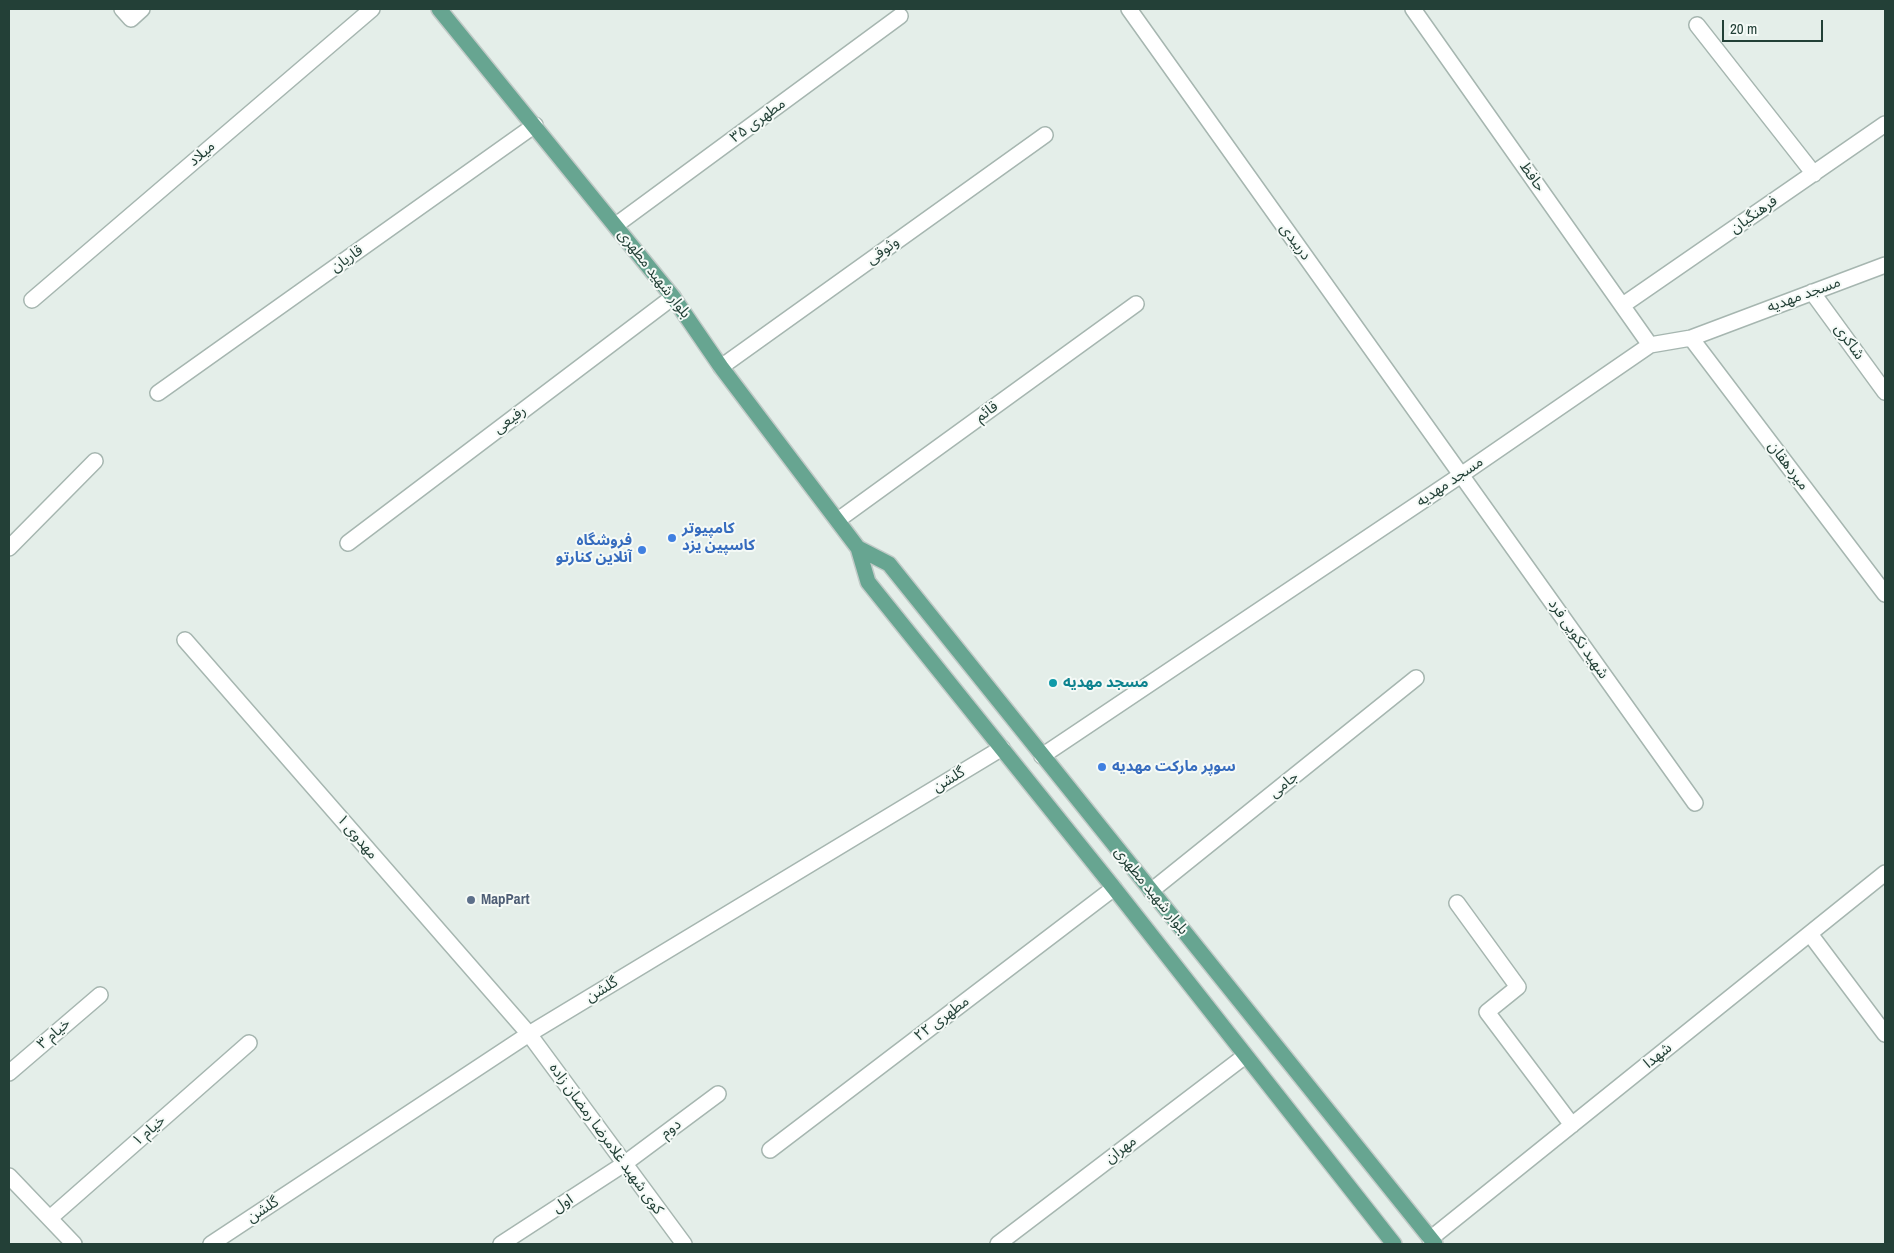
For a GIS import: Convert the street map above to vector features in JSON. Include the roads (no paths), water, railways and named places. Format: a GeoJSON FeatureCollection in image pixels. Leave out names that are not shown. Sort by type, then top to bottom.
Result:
{"type":"FeatureCollection","features":[{"type":"Feature","properties":{"kind":"main road","name":"بلوار شهید مطهری"},"geometry":{"type":"LineString","coordinates":[[439,9],[673,297],[721,367],[858,548],[868,582],[1114,888],[1394,1244]]}},
{"type":"Feature","properties":{"kind":"main road","name":"بلوار شهید مطهری"},"geometry":{"type":"LineString","coordinates":[[858,548],[889,564],[1433,1241]]}},
{"type":"Feature","properties":{"kind":"street"},"geometry":{"type":"LineString","coordinates":[[122,9],[131,19],[142,9]]}},
{"type":"Feature","properties":{"kind":"street","name":"میلاد"},"geometry":{"type":"LineString","coordinates":[[32,300],[372,9]]}},
{"type":"Feature","properties":{"kind":"street","name":"دربیدی"},"geometry":{"type":"LineString","coordinates":[[1128,9],[1461,475]]}},
{"type":"Feature","properties":{"kind":"street","name":"حافظ"},"geometry":{"type":"LineString","coordinates":[[1413,9],[1650,344]]}},
{"type":"Feature","properties":{"kind":"street","name":"مطهری ۳۵"},"geometry":{"type":"LineString","coordinates":[[616,225],[900,16]]}},
{"type":"Feature","properties":{"kind":"street"},"geometry":{"type":"LineString","coordinates":[[1697,26],[1814,174]]}},
{"type":"Feature","properties":{"kind":"street","name":"فرهنگیان"},"geometry":{"type":"LineString","coordinates":[[1623,306],[1885,124]]}},
{"type":"Feature","properties":{"kind":"street","name":"قاریان"},"geometry":{"type":"LineString","coordinates":[[158,393],[535,125]]}},
{"type":"Feature","properties":{"kind":"street","name":"وثوقی"},"geometry":{"type":"LineString","coordinates":[[721,367],[1045,135]]}},
{"type":"Feature","properties":{"kind":"street","name":"مسجد مهدیه"},"geometry":{"type":"LineString","coordinates":[[1042,756],[1461,475],[1650,344],[1691,338],[1885,265]]}},
{"type":"Feature","properties":{"kind":"street","name":"شاکری"},"geometry":{"type":"LineString","coordinates":[[1812,292],[1885,392]]}},
{"type":"Feature","properties":{"kind":"street","name":"رفیعی"},"geometry":{"type":"LineString","coordinates":[[348,543],[673,297]]}},
{"type":"Feature","properties":{"kind":"street","name":"قائم"},"geometry":{"type":"LineString","coordinates":[[838,520],[1136,304]]}},
{"type":"Feature","properties":{"kind":"street","name":"میردهقان"},"geometry":{"type":"LineString","coordinates":[[1691,338],[1885,594]]}},
{"type":"Feature","properties":{"kind":"street"},"geometry":{"type":"LineString","coordinates":[[9,548],[96,461]]}},
{"type":"Feature","properties":{"kind":"street","name":"شهید نکویی فرد"},"geometry":{"type":"LineString","coordinates":[[1461,475],[1695,803]]}},
{"type":"Feature","properties":{"kind":"street","name":"مهدوی ۱"},"geometry":{"type":"LineString","coordinates":[[185,640],[529,1034]]}},
{"type":"Feature","properties":{"kind":"street","name":"جامی"},"geometry":{"type":"LineString","coordinates":[[1151,891],[1416,678]]}},
{"type":"Feature","properties":{"kind":"street","name":"گلشن"},"geometry":{"type":"LineString","coordinates":[[211,1244],[529,1034],[1002,748]]}},
{"type":"Feature","properties":{"kind":"street","name":"شهدا"},"geometry":{"type":"LineString","coordinates":[[1433,1241],[1572,1125],[1885,873]]}},
{"type":"Feature","properties":{"kind":"street","name":"مطهری ۲۲"},"geometry":{"type":"LineString","coordinates":[[770,1150],[1114,888]]}},
{"type":"Feature","properties":{"kind":"street"},"geometry":{"type":"LineString","coordinates":[[1457,903],[1518,987],[1487,1012],[1572,1125]]}},
{"type":"Feature","properties":{"kind":"street"},"geometry":{"type":"LineString","coordinates":[[1810,934],[1885,1034]]}},
{"type":"Feature","properties":{"kind":"street","name":"خیام ۳"},"geometry":{"type":"LineString","coordinates":[[9,1073],[100,994]]}},
{"type":"Feature","properties":{"kind":"street","name":"کوی شهید غلامرضا رمضان زاده"},"geometry":{"type":"LineString","coordinates":[[529,1034],[684,1244]]}},
{"type":"Feature","properties":{"kind":"street","name":"خیام ۱"},"geometry":{"type":"LineString","coordinates":[[50,1218],[249,1043]]}},
{"type":"Feature","properties":{"kind":"street","name":"مهران"},"geometry":{"type":"LineString","coordinates":[[998,1244],[1245,1056]]}},
{"type":"Feature","properties":{"kind":"street","name":"دوم"},"geometry":{"type":"LineString","coordinates":[[624,1164],[718,1094]]}},
{"type":"Feature","properties":{"kind":"street","name":"اول"},"geometry":{"type":"LineString","coordinates":[[500,1244],[624,1164]]}},
{"type":"Feature","properties":{"kind":"street"},"geometry":{"type":"LineString","coordinates":[[9,1176],[74,1244]]}},
{"type":"Feature","properties":{"kind":"place","name":"کامپیوتر کاسپین یزد"},"geometry":{"type":"Point","coordinates":[672,538]}},
{"type":"Feature","properties":{"kind":"place","name":"فروشگاه آنلاین کنارتو"},"geometry":{"type":"Point","coordinates":[642,550]}},
{"type":"Feature","properties":{"kind":"place","name":"مسجد مهدیه"},"geometry":{"type":"Point","coordinates":[1053,683]}},
{"type":"Feature","properties":{"kind":"place","name":"سوپر مارکت مهدیه"},"geometry":{"type":"Point","coordinates":[1102,767]}},
{"type":"Feature","properties":{"kind":"place","name":"MapPart"},"geometry":{"type":"Point","coordinates":[471,900]}}]}
